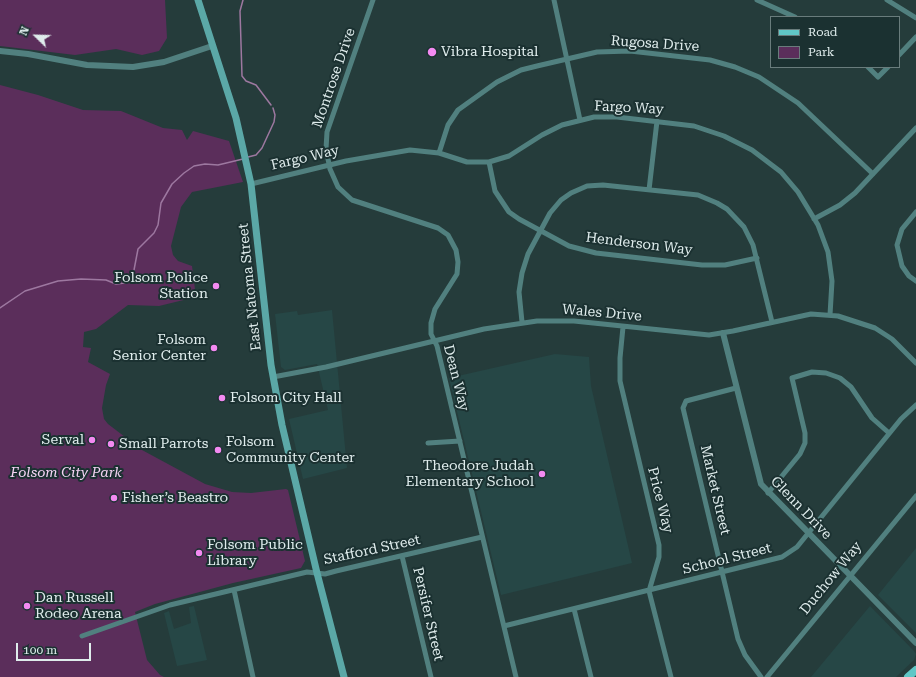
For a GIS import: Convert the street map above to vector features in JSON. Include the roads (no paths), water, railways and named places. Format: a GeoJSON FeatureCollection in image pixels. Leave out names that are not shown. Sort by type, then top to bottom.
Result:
{"type":"FeatureCollection","features":[{"type":"Feature","properties":{"kind":"main road","name":"East Natoma Street"},"geometry":{"type":"LineString","coordinates":[[198,0],[239,131],[251,184],[273,377],[282,425],[316,573],[344,677]]}},
{"type":"Feature","properties":{"kind":"main road"},"geometry":{"type":"LineString","coordinates":[[908,677],[916,670]]}},
{"type":"Feature","properties":{"kind":"street","name":"Montrose Drive"},"geometry":{"type":"LineString","coordinates":[[329,164],[326,141],[327,132],[373,0]]}},
{"type":"Feature","properties":{"kind":"street"},"geometry":{"type":"LineString","coordinates":[[554,0],[580,120]]}},
{"type":"Feature","properties":{"kind":"street"},"geometry":{"type":"LineString","coordinates":[[757,0],[793,16]]}},
{"type":"Feature","properties":{"kind":"street"},"geometry":{"type":"LineString","coordinates":[[887,0],[916,18]]}},
{"type":"Feature","properties":{"kind":"street"},"geometry":{"type":"LineString","coordinates":[[900,54],[916,37]]}},
{"type":"Feature","properties":{"kind":"street"},"geometry":{"type":"LineString","coordinates":[[0,51],[28,54],[87,65],[133,67],[164,62],[212,46]]}},
{"type":"Feature","properties":{"kind":"street","name":"Rugosa Drive"},"geometry":{"type":"LineString","coordinates":[[439,152],[448,125],[464,104],[512,74],[537,66],[597,52],[630,51],[696,58],[735,67],[759,77],[787,95],[873,174]]}},
{"type":"Feature","properties":{"kind":"street"},"geometry":{"type":"LineString","coordinates":[[869,68],[878,77],[887,68]]}},
{"type":"Feature","properties":{"kind":"street","name":"Fargo Way"},"geometry":{"type":"LineString","coordinates":[[251,184],[329,164],[410,150],[439,152],[467,162],[488,162],[509,156],[549,130],[580,120],[617,117],[683,124],[711,131],[752,150],[770,162],[792,184],[814,219],[824,239],[831,266],[832,288],[830,315]]}},
{"type":"Feature","properties":{"kind":"street"},"geometry":{"type":"LineString","coordinates":[[649,190],[657,121]]}},
{"type":"Feature","properties":{"kind":"street"},"geometry":{"type":"LineString","coordinates":[[814,219],[848,199],[916,128]]}},
{"type":"Feature","properties":{"kind":"street","name":"Henderson Way"},"geometry":{"type":"LineString","coordinates":[[488,162],[495,191],[503,205],[519,219],[569,246],[596,253],[714,265],[738,263],[757,258]]}},
{"type":"Feature","properties":{"kind":"street","name":"Dean Way"},"geometry":{"type":"LineString","coordinates":[[329,164],[335,183],[352,200],[438,228],[453,242],[458,254],[458,270],[454,282],[433,314],[431,328],[434,341],[438,348],[516,677]]}},
{"type":"Feature","properties":{"kind":"street"},"geometry":{"type":"LineString","coordinates":[[522,322],[519,292],[522,273],[528,254],[540,231],[555,206],[564,197],[579,189],[603,185],[698,195],[717,203],[733,215],[744,227],[753,245],[772,322]]}},
{"type":"Feature","properties":{"kind":"street"},"geometry":{"type":"LineString","coordinates":[[916,212],[902,229],[897,245],[902,266],[909,276],[916,281]]}},
{"type":"Feature","properties":{"kind":"street","name":"Wales Drive"},"geometry":{"type":"LineString","coordinates":[[273,377],[326,367],[522,322],[556,320],[696,334],[723,333],[798,316],[830,315],[851,318],[874,328],[892,339],[916,363]]}},
{"type":"Feature","properties":{"kind":"street","name":"Price Way"},"geometry":{"type":"LineString","coordinates":[[623,326],[620,367],[622,394],[660,549],[649,591],[671,677]]}},
{"type":"Feature","properties":{"kind":"street","name":"Glenn Drive"},"geometry":{"type":"LineString","coordinates":[[723,333],[759,481],[768,493],[916,643]]}},
{"type":"Feature","properties":{"kind":"street"},"geometry":{"type":"LineString","coordinates":[[768,493],[800,454],[805,443],[805,432],[792,378],[805,373],[819,372],[840,378],[851,387],[872,418],[889,433]]}},
{"type":"Feature","properties":{"kind":"street","name":"Market Street"},"geometry":{"type":"LineString","coordinates":[[736,388],[686,401],[683,406],[741,647],[750,663],[761,677]]}},
{"type":"Feature","properties":{"kind":"street","name":"School Street"},"geometry":{"type":"LineString","coordinates":[[504,626],[782,557],[797,547],[889,433],[916,405]]}},
{"type":"Feature","properties":{"kind":"street"},"geometry":{"type":"LineString","coordinates":[[428,443],[460,441]]}},
{"type":"Feature","properties":{"kind":"street","name":"Duchow Way"},"geometry":{"type":"LineString","coordinates":[[767,677],[849,575],[916,496]]}},
{"type":"Feature","properties":{"kind":"street","name":"Stafford Street"},"geometry":{"type":"LineString","coordinates":[[82,636],[170,605],[307,572],[316,573],[336,571],[482,537]]}},
{"type":"Feature","properties":{"kind":"street","name":"Persifer Street"},"geometry":{"type":"LineString","coordinates":[[402,556],[431,677]]}},
{"type":"Feature","properties":{"kind":"street"},"geometry":{"type":"LineString","coordinates":[[234,590],[253,677]]}},
{"type":"Feature","properties":{"kind":"street"},"geometry":{"type":"LineString","coordinates":[[574,609],[591,677]]}},
{"type":"Feature","properties":{"kind":"waterway"},"geometry":{"type":"LineString","coordinates":[[243,0],[240,11],[242,76],[246,81],[256,85],[271,105]]}},
{"type":"Feature","properties":{"kind":"waterway"},"geometry":{"type":"LineString","coordinates":[[248,157],[256,155],[262,148],[274,122],[275,115],[273,108]]}},
{"type":"Feature","properties":{"kind":"waterway"},"geometry":{"type":"LineString","coordinates":[[0,308],[25,291],[58,281],[81,279],[106,280],[116,284],[125,283],[129,280],[134,270],[138,249],[154,233],[158,225],[161,203],[172,184],[194,166],[205,164],[218,165],[243,159]]}},
{"type":"Feature","properties":{"kind":"place","name":"Vibra Hospital"},"geometry":{"type":"Point","coordinates":[432,52]}},
{"type":"Feature","properties":{"kind":"place","name":"Folsom Police Station"},"geometry":{"type":"Point","coordinates":[216,286]}},
{"type":"Feature","properties":{"kind":"place","name":"Folsom Senior Center"},"geometry":{"type":"Point","coordinates":[214,348]}},
{"type":"Feature","properties":{"kind":"place","name":"Folsom City Hall"},"geometry":{"type":"Point","coordinates":[222,398]}},
{"type":"Feature","properties":{"kind":"place","name":"Serval"},"geometry":{"type":"Point","coordinates":[92,440]}},
{"type":"Feature","properties":{"kind":"place","name":"Small Parrots"},"geometry":{"type":"Point","coordinates":[111,444]}},
{"type":"Feature","properties":{"kind":"place","name":"Folsom Community Center"},"geometry":{"type":"Point","coordinates":[218,450]}},
{"type":"Feature","properties":{"kind":"place","name":"Theodore Judah Elementary School"},"geometry":{"type":"Point","coordinates":[542,474]}},
{"type":"Feature","properties":{"kind":"place","name":"Fisher’s Beastro"},"geometry":{"type":"Point","coordinates":[114,498]}},
{"type":"Feature","properties":{"kind":"place","name":"Folsom Public Library"},"geometry":{"type":"Point","coordinates":[199,553]}},
{"type":"Feature","properties":{"kind":"place","name":"Dan Russell Rodeo Arena"},"geometry":{"type":"Point","coordinates":[27,606]}},
{"type":"Feature","properties":{"kind":"park label","name":"Folsom City Park"},"geometry":{"type":"Point","coordinates":[66,473]}}]}
